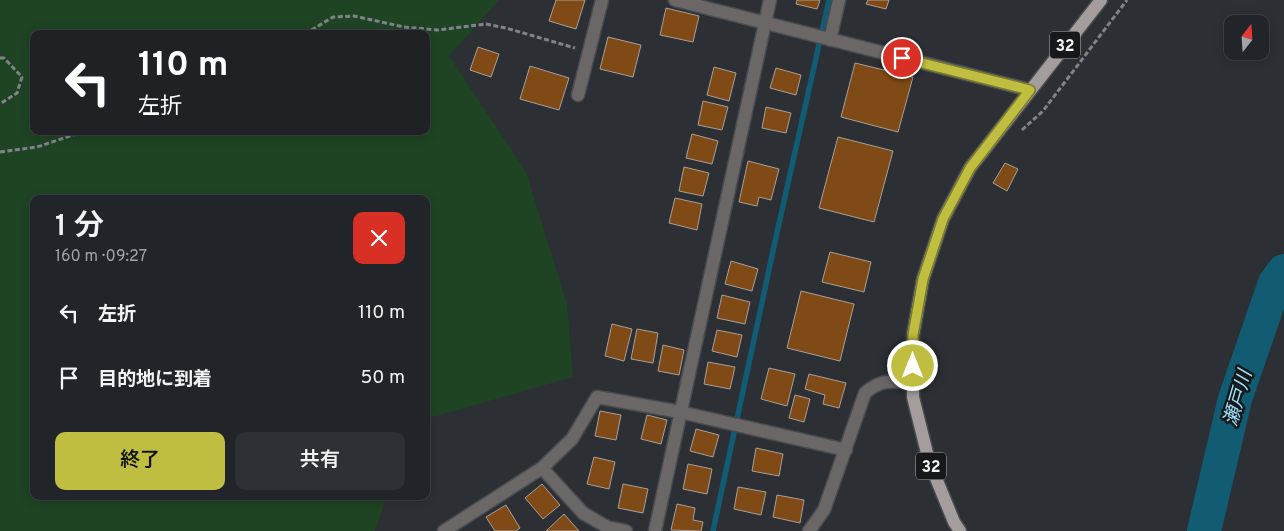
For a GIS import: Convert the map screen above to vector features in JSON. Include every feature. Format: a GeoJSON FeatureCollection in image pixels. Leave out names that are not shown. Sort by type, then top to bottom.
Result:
{"type":"FeatureCollection","features":[{"type":"Feature","properties":{"kind":"main road","name":"32"},"geometry":{"type":"LineString","coordinates":[[960,531],[954,522],[929,461],[913,396],[913,335],[923,279],[943,219],[970,168],[1100,0]]}},
{"type":"Feature","properties":{"kind":"street"},"geometry":{"type":"LineString","coordinates":[[578,95],[602,0]]}},
{"type":"Feature","properties":{"kind":"street"},"geometry":{"type":"LineString","coordinates":[[675,0],[1030,90]]}},
{"type":"Feature","properties":{"kind":"street"},"geometry":{"type":"LineString","coordinates":[[655,531],[770,0]]}},
{"type":"Feature","properties":{"kind":"street"},"geometry":{"type":"LineString","coordinates":[[830,40],[839,0]]}},
{"type":"Feature","properties":{"kind":"street"},"geometry":{"type":"LineString","coordinates":[[809,531],[824,510],[865,394],[874,385],[892,380],[913,382]]}},
{"type":"Feature","properties":{"kind":"street"},"geometry":{"type":"LineString","coordinates":[[444,531],[465,526],[542,468],[572,439],[597,397],[680,412],[846,450]]}},
{"type":"Feature","properties":{"kind":"street"},"geometry":{"type":"LineString","coordinates":[[542,468],[583,513],[607,527],[626,531]]}},
{"type":"Feature","properties":{"kind":"path"},"geometry":{"type":"LineString","coordinates":[[1022,130],[1043,111],[1127,0]]}},
{"type":"Feature","properties":{"kind":"path"},"geometry":{"type":"LineString","coordinates":[[312,30],[333,17],[354,16],[404,27],[438,30],[486,24],[589,52]]}},
{"type":"Feature","properties":{"kind":"path"},"geometry":{"type":"LineString","coordinates":[[0,58],[4,58],[22,77],[17,93],[0,104]]}},
{"type":"Feature","properties":{"kind":"path"},"geometry":{"type":"LineString","coordinates":[[0,152],[37,147],[73,135]]}},
{"type":"Feature","properties":{"kind":"green space"},"geometry":{"type":"Polygon","coordinates":[[[0,0],[499,0],[449,56],[526,172],[567,304],[573,377],[430,418],[430,195],[30,195],[30,500],[386,500],[375,531],[0,531],[0,0]]]}},
{"type":"Feature","properties":{"kind":"building"},"geometry":{"type":"Polygon","coordinates":[[[556,0],[585,0],[576,29],[549,21],[556,0]]]}},
{"type":"Feature","properties":{"kind":"building"},"geometry":{"type":"Polygon","coordinates":[[[797,0],[820,0],[817,9],[796,4],[797,0]]]}},
{"type":"Feature","properties":{"kind":"building"},"geometry":{"type":"Polygon","coordinates":[[[868,0],[889,0],[886,9],[866,4],[868,0]]]}},
{"type":"Feature","properties":{"kind":"building"},"geometry":{"type":"Polygon","coordinates":[[[666,8],[699,16],[693,42],[660,35],[666,8]]]}},
{"type":"Feature","properties":{"kind":"building"},"geometry":{"type":"Polygon","coordinates":[[[608,37],[641,45],[633,77],[600,69],[608,37]]]}},
{"type":"Feature","properties":{"kind":"building"},"geometry":{"type":"Polygon","coordinates":[[[478,47],[499,54],[491,77],[470,70],[478,47]]]}},
{"type":"Feature","properties":{"kind":"building"},"geometry":{"type":"Polygon","coordinates":[[[855,63],[913,77],[898,132],[841,117],[855,63]]]}},
{"type":"Feature","properties":{"kind":"building"},"geometry":{"type":"Polygon","coordinates":[[[530,66],[569,78],[559,110],[520,99],[530,66]]]}},
{"type":"Feature","properties":{"kind":"building"},"geometry":{"type":"Polygon","coordinates":[[[714,67],[736,73],[729,101],[707,95],[714,67]]]}},
{"type":"Feature","properties":{"kind":"building"},"geometry":{"type":"Polygon","coordinates":[[[776,68],[801,75],[796,95],[770,88],[776,68]]]}},
{"type":"Feature","properties":{"kind":"building"},"geometry":{"type":"Polygon","coordinates":[[[703,101],[728,107],[722,130],[698,125],[703,101]]]}},
{"type":"Feature","properties":{"kind":"building"},"geometry":{"type":"Polygon","coordinates":[[[766,107],[791,113],[786,133],[762,128],[766,107]]]}},
{"type":"Feature","properties":{"kind":"building"},"geometry":{"type":"Polygon","coordinates":[[[692,134],[718,141],[712,164],[686,158],[692,134]]]}},
{"type":"Feature","properties":{"kind":"building"},"geometry":{"type":"Polygon","coordinates":[[[838,137],[893,151],[874,222],[819,208],[838,137]]]}},
{"type":"Feature","properties":{"kind":"building"},"geometry":{"type":"Polygon","coordinates":[[[748,161],[779,169],[771,200],[759,197],[757,206],[739,202],[748,161]]]}},
{"type":"Feature","properties":{"kind":"building"},"geometry":{"type":"Polygon","coordinates":[[[1005,163],[1018,169],[1007,191],[993,183],[1005,163]]]}},
{"type":"Feature","properties":{"kind":"building"},"geometry":{"type":"Polygon","coordinates":[[[684,167],[709,173],[703,196],[679,191],[684,167]]]}},
{"type":"Feature","properties":{"kind":"building"},"geometry":{"type":"Polygon","coordinates":[[[675,198],[702,204],[697,230],[669,223],[675,198]]]}},
{"type":"Feature","properties":{"kind":"building"},"geometry":{"type":"Polygon","coordinates":[[[830,252],[871,262],[864,292],[822,282],[830,252]]]}},
{"type":"Feature","properties":{"kind":"building"},"geometry":{"type":"Polygon","coordinates":[[[731,261],[758,269],[752,291],[725,284],[731,261]]]}},
{"type":"Feature","properties":{"kind":"building"},"geometry":{"type":"Polygon","coordinates":[[[801,291],[854,304],[840,361],[787,348],[801,291]]]}},
{"type":"Feature","properties":{"kind":"building"},"geometry":{"type":"Polygon","coordinates":[[[722,295],[750,302],[745,324],[717,318],[722,295]]]}},
{"type":"Feature","properties":{"kind":"building"},"geometry":{"type":"Polygon","coordinates":[[[612,324],[632,329],[624,361],[605,356],[612,324]]]}},
{"type":"Feature","properties":{"kind":"building"},"geometry":{"type":"Polygon","coordinates":[[[637,329],[658,333],[653,363],[631,359],[637,329]]]}},
{"type":"Feature","properties":{"kind":"building"},"geometry":{"type":"Polygon","coordinates":[[[717,330],[742,335],[737,357],[712,351],[717,330]]]}},
{"type":"Feature","properties":{"kind":"building"},"geometry":{"type":"Polygon","coordinates":[[[663,345],[684,350],[679,375],[658,371],[663,345]]]}},
{"type":"Feature","properties":{"kind":"building"},"geometry":{"type":"Polygon","coordinates":[[[708,362],[735,367],[730,389],[704,384],[708,362]]]}},
{"type":"Feature","properties":{"kind":"building"},"geometry":{"type":"Polygon","coordinates":[[[769,368],[795,374],[787,406],[761,399],[769,368]]]}},
{"type":"Feature","properties":{"kind":"building"},"geometry":{"type":"Polygon","coordinates":[[[809,374],[846,383],[839,408],[823,404],[825,395],[805,389],[809,374]]]}},
{"type":"Feature","properties":{"kind":"building"},"geometry":{"type":"Polygon","coordinates":[[[795,395],[810,399],[804,422],[789,418],[795,395]]]}},
{"type":"Feature","properties":{"kind":"building"},"geometry":{"type":"Polygon","coordinates":[[[600,411],[621,415],[616,440],[595,436],[600,411]]]}},
{"type":"Feature","properties":{"kind":"building"},"geometry":{"type":"Polygon","coordinates":[[[647,415],[667,420],[661,444],[641,439],[647,415]]]}},
{"type":"Feature","properties":{"kind":"building"},"geometry":{"type":"Polygon","coordinates":[[[696,429],[719,435],[713,457],[690,451],[696,429]]]}},
{"type":"Feature","properties":{"kind":"building"},"geometry":{"type":"Polygon","coordinates":[[[756,448],[783,454],[779,476],[752,471],[756,448]]]}},
{"type":"Feature","properties":{"kind":"building"},"geometry":{"type":"Polygon","coordinates":[[[594,457],[615,462],[609,489],[587,484],[594,457]]]}},
{"type":"Feature","properties":{"kind":"building"},"geometry":{"type":"Polygon","coordinates":[[[688,464],[712,469],[707,494],[683,489],[688,464]]]}},
{"type":"Feature","properties":{"kind":"building"},"geometry":{"type":"Polygon","coordinates":[[[542,484],[560,505],[543,519],[525,498],[542,484]]]}},
{"type":"Feature","properties":{"kind":"building"},"geometry":{"type":"Polygon","coordinates":[[[623,484],[648,489],[643,513],[618,508],[623,484]]]}},
{"type":"Feature","properties":{"kind":"building"},"geometry":{"type":"Polygon","coordinates":[[[738,487],[766,492],[761,515],[734,509],[738,487]]]}},
{"type":"Feature","properties":{"kind":"building"},"geometry":{"type":"Polygon","coordinates":[[[777,495],[804,500],[800,523],[773,517],[777,495]]]}},
{"type":"Feature","properties":{"kind":"building"},"geometry":{"type":"Polygon","coordinates":[[[677,504],[695,508],[693,520],[703,522],[701,531],[671,530],[677,504]]]}},
{"type":"Feature","properties":{"kind":"building"},"geometry":{"type":"Polygon","coordinates":[[[506,505],[520,528],[516,531],[495,531],[486,517],[506,505]]]}},
{"type":"Feature","properties":{"kind":"building"},"geometry":{"type":"Polygon","coordinates":[[[564,514],[579,531],[546,531],[564,514]]]}},
{"type":"Feature","properties":{"kind":"waterway"},"geometry":{"type":"LineString","coordinates":[[713,531],[829,0]]}},
{"type":"Feature","properties":{"kind":"waterway","name":"瀬戸川"},"geometry":{"type":"LineString","coordinates":[[1204,531],[1235,399],[1275,283],[1284,271]]}},
{"type":"Feature","properties":{"kind":"route"},"geometry":{"type":"LineString","coordinates":[[902,58],[1030,90],[970,168],[943,219],[923,279],[913,335],[913,366]]}}]}
